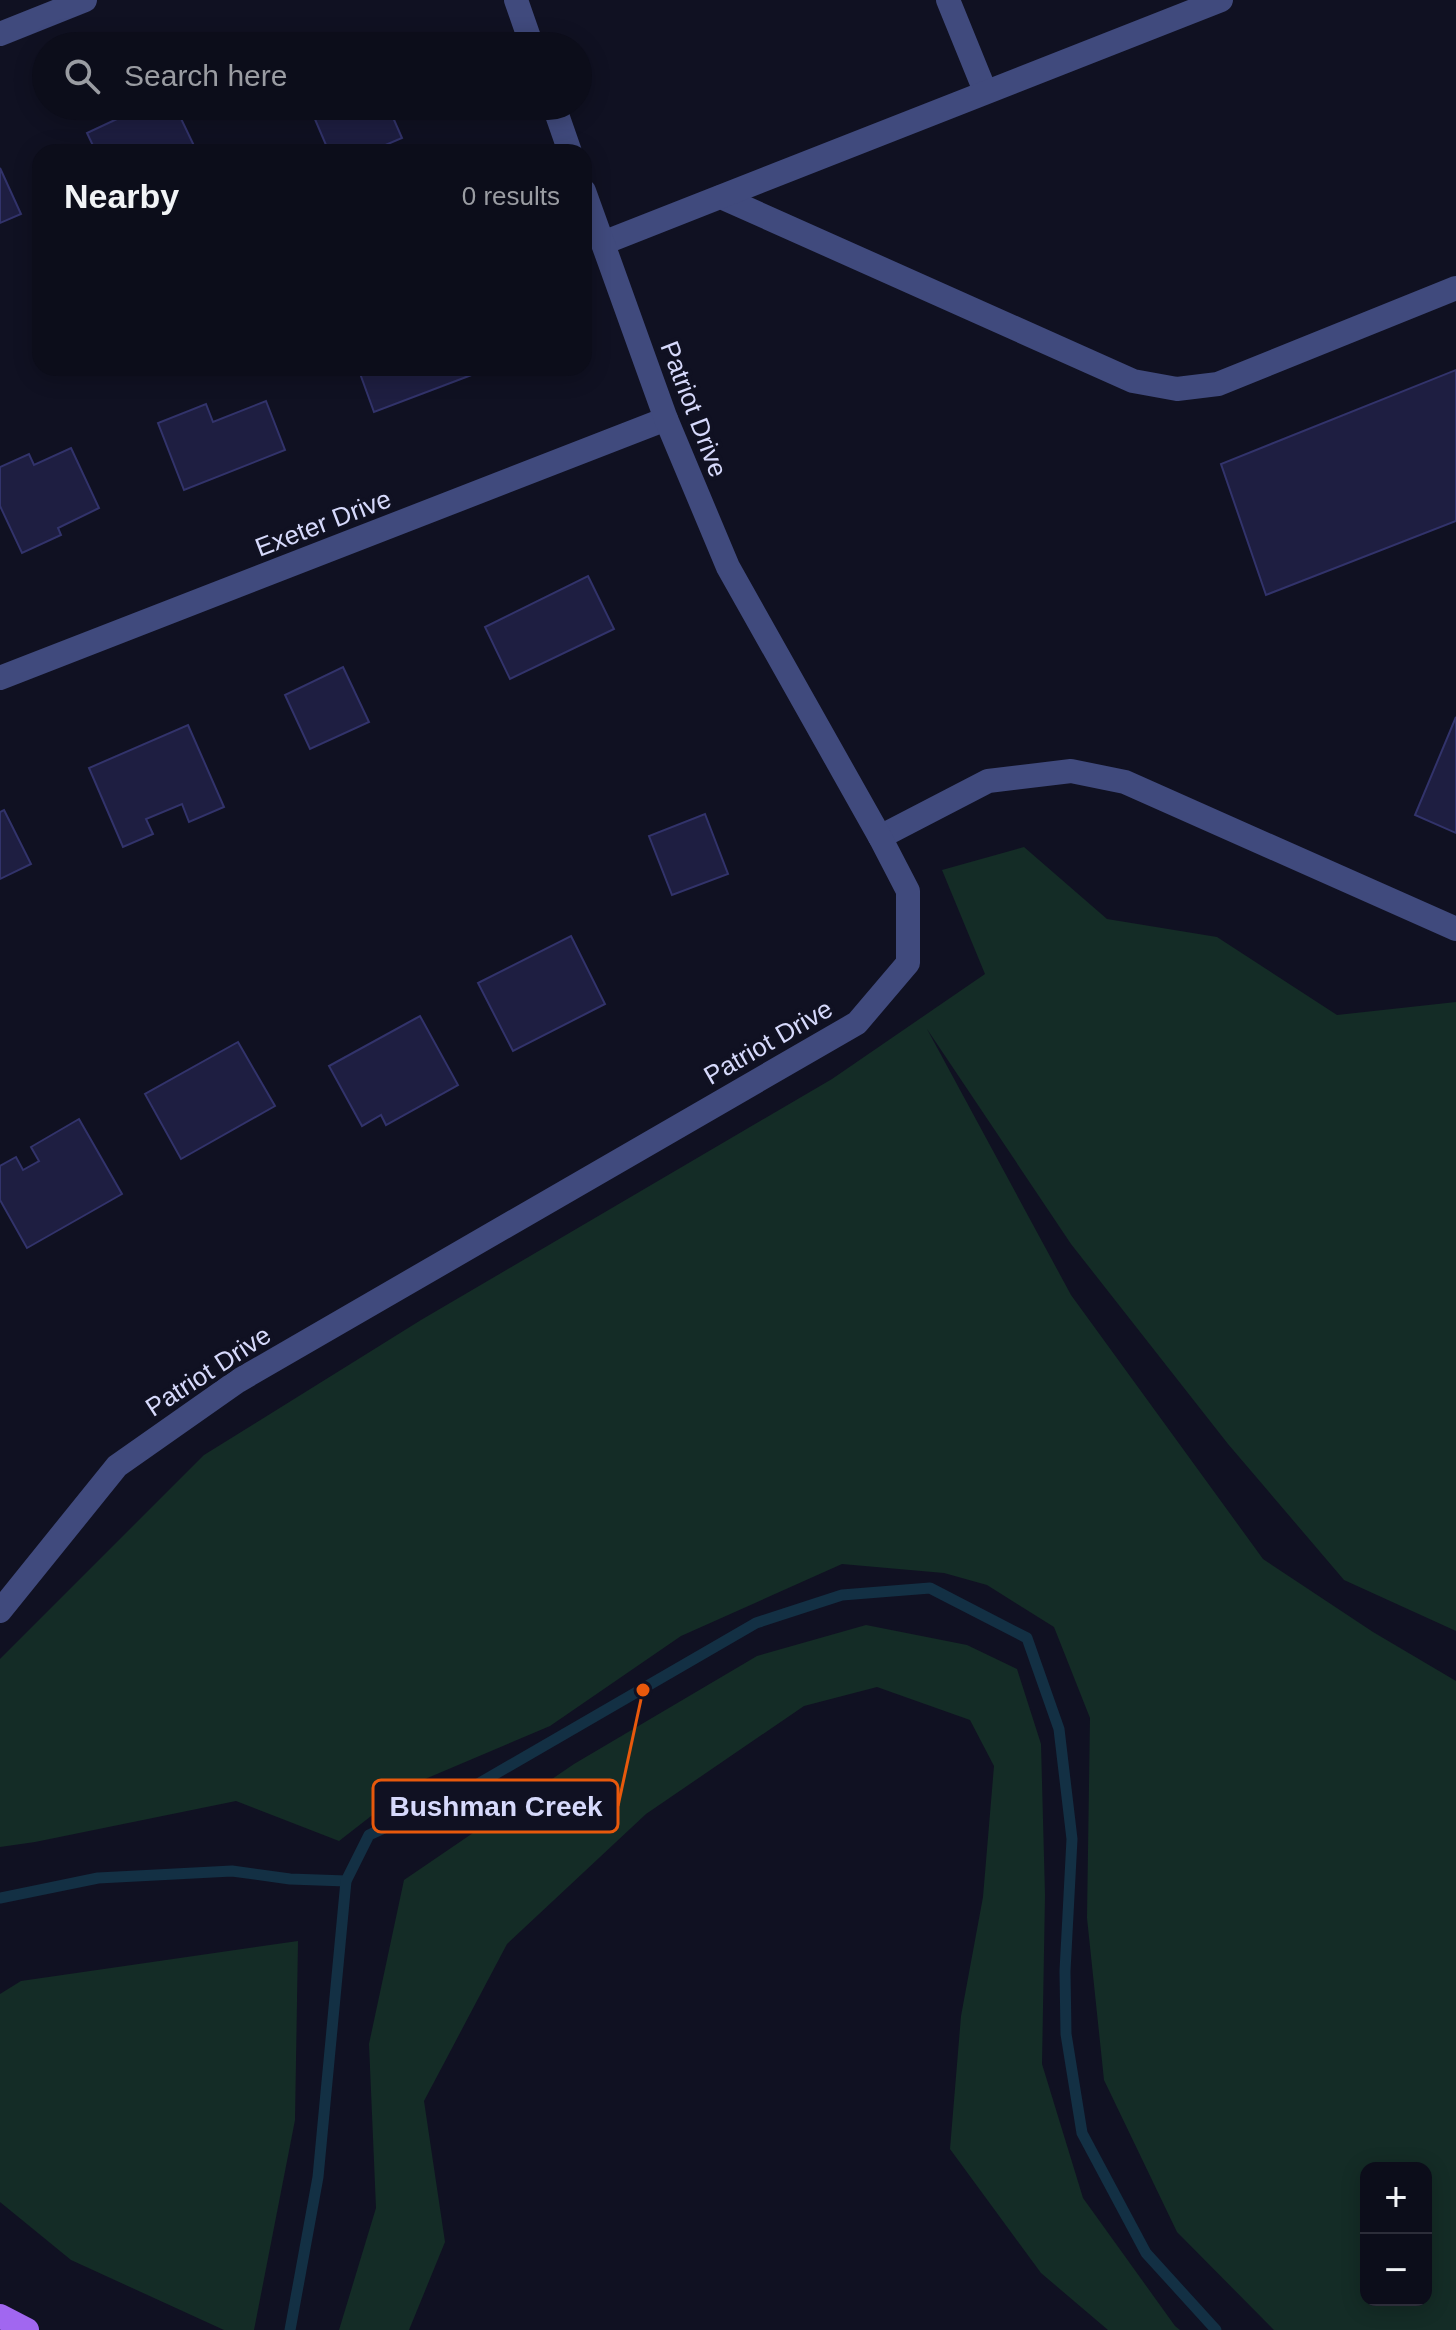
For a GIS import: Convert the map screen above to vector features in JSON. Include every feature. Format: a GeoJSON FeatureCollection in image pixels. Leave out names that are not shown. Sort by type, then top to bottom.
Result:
{"type":"FeatureCollection","features":[{"type":"Feature","properties":{"kind":"main road"},"geometry":{"type":"LineString","coordinates":[[0,2316],[27,2330]]}},
{"type":"Feature","properties":{"kind":"street"},"geometry":{"type":"LineString","coordinates":[[0,34],[85,0]]}},
{"type":"Feature","properties":{"kind":"street"},"geometry":{"type":"LineString","coordinates":[[516,0],[527,32]]}},
{"type":"Feature","properties":{"kind":"street"},"geometry":{"type":"LineString","coordinates":[[948,0],[985,91]]}},
{"type":"Feature","properties":{"kind":"street"},"geometry":{"type":"LineString","coordinates":[[603,243],[1221,0]]}},
{"type":"Feature","properties":{"kind":"street"},"geometry":{"type":"LineString","coordinates":[[559,120],[567,144]]}},
{"type":"Feature","properties":{"kind":"street"},"geometry":{"type":"LineString","coordinates":[[721,197],[1133,381],[1177,389],[1218,384],[1456,288]]}},
{"type":"Feature","properties":{"kind":"street","name":"Patriot Drive"},"geometry":{"type":"LineString","coordinates":[[0,1611],[117,1466],[238,1381],[857,1023],[908,963],[908,891],[728,567],[666,419],[592,213]]}},
{"type":"Feature","properties":{"kind":"street","name":"Exeter Drive"},"geometry":{"type":"LineString","coordinates":[[0,678],[666,419]]}},
{"type":"Feature","properties":{"kind":"street"},"geometry":{"type":"LineString","coordinates":[[880,837],[988,781],[1071,771],[1125,782],[1456,929]]}},
{"type":"Feature","properties":{"kind":"green space"},"geometry":{"type":"Polygon","coordinates":[[[1024,847],[1107,919],[1217,937],[1337,1015],[1456,1002],[1456,1631],[1344,1580],[1228,1444],[1071,1244],[927,1029],[1071,1295],[1263,1559],[1373,1632],[1456,1681],[1456,2330],[1274,2330],[1177,2232],[1104,2080],[1087,1918],[1090,1718],[1054,1627],[987,1585],[944,1573],[842,1564],[681,1636],[550,1726],[411,1785],[339,1841],[236,1801],[0,1847],[0,1659],[204,1455],[421,1320],[832,1079],[985,974],[942,870],[1024,847]]]}},
{"type":"Feature","properties":{"kind":"green space"},"geometry":{"type":"Polygon","coordinates":[[[866,1625],[967,1645],[1017,1669],[1041,1744],[1045,1895],[1042,2064],[1083,2198],[1180,2330],[1108,2330],[1041,2273],[950,2149],[961,2016],[983,1897],[994,1766],[970,1720],[877,1687],[804,1706],[646,1814],[507,1944],[424,2101],[445,2242],[409,2330],[339,2330],[376,2208],[369,2044],[404,1880],[574,1764],[757,1656],[866,1625]]]}},
{"type":"Feature","properties":{"kind":"green space"},"geometry":{"type":"Polygon","coordinates":[[[298,1941],[295,2120],[254,2330],[224,2330],[71,2260],[0,2202],[0,1994],[21,1981],[298,1941]]]}},
{"type":"Feature","properties":{"kind":"building"},"geometry":{"type":"Polygon","coordinates":[[[115,120],[182,120],[193,144],[92,144],[87,133],[115,120]]]}},
{"type":"Feature","properties":{"kind":"building"},"geometry":{"type":"Polygon","coordinates":[[[315,120],[394,120],[402,138],[388,144],[326,144],[315,120]]]}},
{"type":"Feature","properties":{"kind":"building"},"geometry":{"type":"Polygon","coordinates":[[[0,168],[21,214],[0,223],[0,168]]]}},
{"type":"Feature","properties":{"kind":"building"},"geometry":{"type":"Polygon","coordinates":[[[1456,370],[1456,521],[1266,595],[1221,464],[1456,370]]]}},
{"type":"Feature","properties":{"kind":"building"},"geometry":{"type":"Polygon","coordinates":[[[361,376],[469,376],[374,412],[361,376]]]}},
{"type":"Feature","properties":{"kind":"building"},"geometry":{"type":"Polygon","coordinates":[[[266,401],[285,450],[184,490],[158,423],[206,404],[213,422],[266,401]]]}},
{"type":"Feature","properties":{"kind":"building"},"geometry":{"type":"Polygon","coordinates":[[[71,448],[99,508],[58,528],[61,535],[22,553],[0,506],[0,467],[29,454],[34,465],[71,448]]]}},
{"type":"Feature","properties":{"kind":"building"},"geometry":{"type":"Polygon","coordinates":[[[588,576],[614,629],[510,679],[485,627],[588,576]]]}},
{"type":"Feature","properties":{"kind":"building"},"geometry":{"type":"Polygon","coordinates":[[[343,667],[369,722],[310,749],[285,695],[343,667]]]}},
{"type":"Feature","properties":{"kind":"building"},"geometry":{"type":"Polygon","coordinates":[[[1456,717],[1456,833],[1415,815],[1456,717]]]}},
{"type":"Feature","properties":{"kind":"building"},"geometry":{"type":"Polygon","coordinates":[[[188,725],[224,807],[189,822],[182,804],[146,819],[153,834],[123,847],[89,768],[188,725]]]}},
{"type":"Feature","properties":{"kind":"building"},"geometry":{"type":"Polygon","coordinates":[[[4,810],[31,864],[0,879],[0,812],[4,810]]]}},
{"type":"Feature","properties":{"kind":"building"},"geometry":{"type":"Polygon","coordinates":[[[705,814],[728,874],[672,895],[649,836],[705,814]]]}},
{"type":"Feature","properties":{"kind":"building"},"geometry":{"type":"Polygon","coordinates":[[[571,936],[605,1004],[513,1051],[478,983],[571,936]]]}},
{"type":"Feature","properties":{"kind":"building"},"geometry":{"type":"Polygon","coordinates":[[[420,1016],[458,1085],[386,1125],[381,1115],[362,1126],[329,1066],[420,1016]]]}},
{"type":"Feature","properties":{"kind":"building"},"geometry":{"type":"Polygon","coordinates":[[[238,1042],[275,1106],[181,1159],[145,1094],[238,1042]]]}},
{"type":"Feature","properties":{"kind":"building"},"geometry":{"type":"Polygon","coordinates":[[[79,1119],[122,1194],[27,1248],[0,1200],[0,1166],[16,1157],[23,1170],[39,1161],[31,1147],[79,1119]]]}},
{"type":"Feature","properties":{"kind":"waterway"},"geometry":{"type":"LineString","coordinates":[[290,2330],[318,2177],[346,1881],[369,1835],[471,1788],[756,1623],[842,1595],[930,1588],[1027,1638],[1059,1729],[1072,1839],[1065,1971],[1066,2034],[1082,2133],[1146,2253],[1216,2330]]}},
{"type":"Feature","properties":{"kind":"waterway"},"geometry":{"type":"LineString","coordinates":[[0,1898],[98,1878],[232,1871],[290,1879],[346,1881]]}},
{"type":"Feature","properties":{"kind":"place","name":"Bushman Creek"},"geometry":{"type":"Point","coordinates":[643,1690]}}]}
